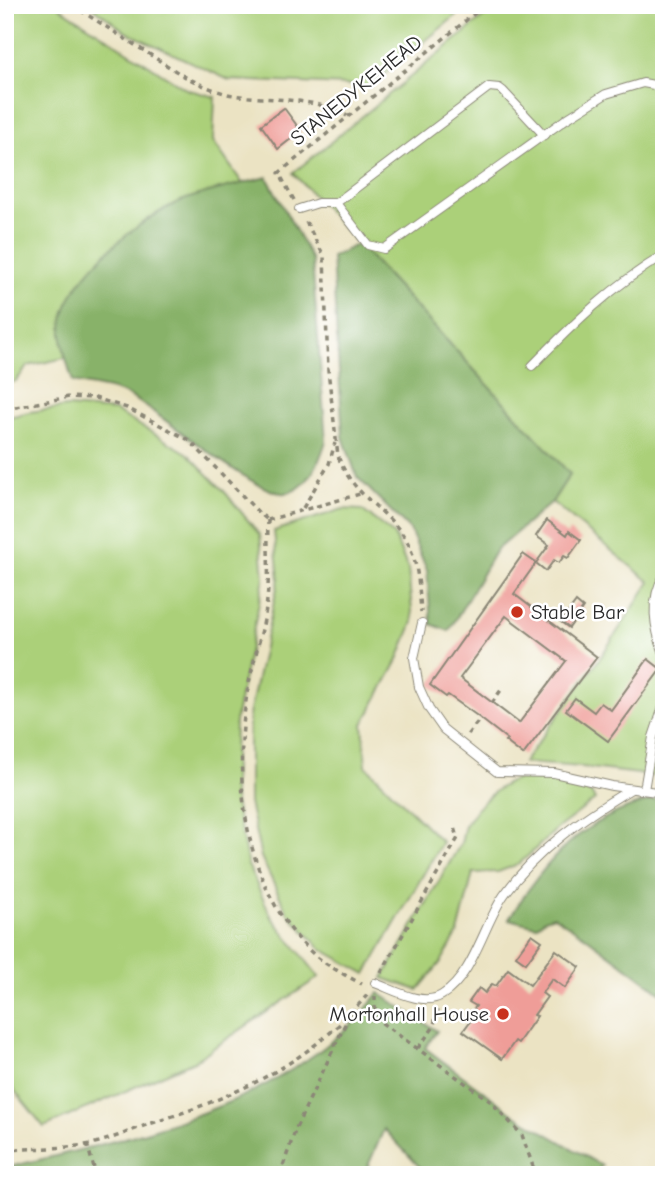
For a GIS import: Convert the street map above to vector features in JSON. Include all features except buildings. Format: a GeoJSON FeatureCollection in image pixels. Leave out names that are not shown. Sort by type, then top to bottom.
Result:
{"type":"FeatureCollection","features":[{"type":"Feature","properties":{"kind":"lane"},"geometry":{"type":"LineString","coordinates":[[336,203],[368,245],[384,249],[586,106],[618,89],[643,83],[664,91]]}},
{"type":"Feature","properties":{"kind":"lane"},"geometry":{"type":"LineString","coordinates":[[299,209],[318,203],[336,203],[489,88],[499,88],[544,135]]}},
{"type":"Feature","properties":{"kind":"lane"},"geometry":{"type":"LineString","coordinates":[[532,366],[586,312],[664,255]]}},
{"type":"Feature","properties":{"kind":"lane"},"geometry":{"type":"LineString","coordinates":[[664,576],[654,604],[664,653]]}},
{"type":"Feature","properties":{"kind":"lane"},"geometry":{"type":"LineString","coordinates":[[422,623],[414,659],[419,687],[429,709],[443,729],[497,772],[554,773],[664,793]]}},
{"type":"Feature","properties":{"kind":"lane"},"geometry":{"type":"LineString","coordinates":[[644,790],[653,737],[664,704]]}},
{"type":"Feature","properties":{"kind":"lane"},"geometry":{"type":"LineString","coordinates":[[373,986],[413,997],[438,997],[451,988],[467,968],[494,910],[517,879],[570,828],[631,789]]}},
{"type":"Feature","properties":{"kind":"path"},"geometry":{"type":"LineString","coordinates":[[72,5],[201,85],[243,96],[326,106],[348,117]]}},
{"type":"Feature","properties":{"kind":"path","name":"STANEDYKEHEAD"},"geometry":{"type":"LineString","coordinates":[[299,209],[279,173],[485,5]]}},
{"type":"Feature","properties":{"kind":"path"},"geometry":{"type":"LineString","coordinates":[[299,209],[324,256],[328,370],[335,442],[342,466],[360,494],[402,534],[417,569],[422,623]]}},
{"type":"Feature","properties":{"kind":"path"},"geometry":{"type":"LineString","coordinates":[[5,408],[69,397],[95,398],[127,408],[189,440],[268,520]]}},
{"type":"Feature","properties":{"kind":"path"},"geometry":{"type":"LineString","coordinates":[[302,510],[329,464],[335,442]]}},
{"type":"Feature","properties":{"kind":"path"},"geometry":{"type":"LineString","coordinates":[[268,520],[360,494]]}},
{"type":"Feature","properties":{"kind":"path"},"geometry":{"type":"LineString","coordinates":[[268,520],[267,600],[247,694],[242,738],[241,780],[253,853],[269,893],[295,934],[310,951],[326,963],[373,986]]}},
{"type":"Feature","properties":{"kind":"path"},"geometry":{"type":"LineString","coordinates":[[492,703],[501,690]]}},
{"type":"Feature","properties":{"kind":"path"},"geometry":{"type":"LineString","coordinates":[[5,1150],[87,1144],[216,1102],[261,1080],[309,1049],[350,1014],[373,986],[458,838],[454,824]]}},
{"type":"Feature","properties":{"kind":"path"},"geometry":{"type":"LineString","coordinates":[[373,986],[374,1018],[490,1101],[522,1135],[536,1175]]}},
{"type":"Feature","properties":{"kind":"path"},"geometry":{"type":"LineString","coordinates":[[418,1048],[433,1028],[438,997]]}},
{"type":"Feature","properties":{"kind":"path"},"geometry":{"type":"LineString","coordinates":[[280,1175],[296,1128],[350,1014]]}},
{"type":"Feature","properties":{"kind":"path"},"geometry":{"type":"LineString","coordinates":[[87,1144],[96,1175]]}},
{"type":"Feature","properties":{"kind":"green space"},"geometry":{"type":"Polygon","coordinates":[[[5,5],[56,5],[186,89],[215,97],[213,141],[243,184],[176,203],[62,328],[65,358],[28,366],[16,381],[5,385],[5,5]]]}},
{"type":"Feature","properties":{"kind":"green space"},"geometry":{"type":"Polygon","coordinates":[[[90,5],[469,5],[370,86],[229,80],[126,32],[90,5]]]}},
{"type":"Feature","properties":{"kind":"green space"},"geometry":{"type":"Polygon","coordinates":[[[498,5],[664,5],[664,777],[523,763],[600,658],[650,582],[552,502],[570,474],[293,173],[498,5]]]}},
{"type":"Feature","properties":{"kind":"green space"},"geometry":{"type":"Polygon","coordinates":[[[267,177],[312,260],[326,441],[317,465],[307,480],[293,491],[285,493],[272,491],[232,469],[131,397],[110,389],[73,382],[62,336],[65,310],[87,273],[139,226],[183,200],[267,177]]]}},
{"type":"Feature","properties":{"kind":"green space"},"geometry":{"type":"Polygon","coordinates":[[[358,244],[570,474],[552,502],[496,550],[449,631],[431,624],[427,570],[410,530],[357,477],[343,437],[332,257],[358,244]]]}},
{"type":"Feature","properties":{"kind":"green space"},"geometry":{"type":"Polygon","coordinates":[[[68,407],[115,411],[187,453],[224,491],[260,535],[264,578],[235,721],[233,793],[248,865],[271,916],[319,977],[194,1061],[44,1127],[5,1079],[5,418],[68,407]]]}},
{"type":"Feature","properties":{"kind":"green space"},"geometry":{"type":"Polygon","coordinates":[[[343,509],[362,510],[394,535],[408,569],[413,622],[397,662],[363,724],[366,766],[442,842],[366,974],[320,948],[287,912],[261,857],[249,803],[249,715],[279,579],[274,531],[343,509]]]}},
{"type":"Feature","properties":{"kind":"green space"},"geometry":{"type":"Polygon","coordinates":[[[525,778],[575,785],[591,794],[595,800],[558,828],[519,864],[498,872],[473,873],[458,933],[441,962],[418,990],[383,978],[461,843],[470,818],[483,802],[507,783],[525,778]]]}},
{"type":"Feature","properties":{"kind":"green space"},"geometry":{"type":"Polygon","coordinates":[[[653,800],[664,802],[664,995],[554,916],[536,926],[509,919],[537,878],[568,844],[606,818],[653,800]]]}},
{"type":"Feature","properties":{"kind":"green space"},"geometry":{"type":"Polygon","coordinates":[[[379,993],[437,1031],[425,1048],[515,1115],[602,1166],[593,1175],[427,1175],[384,1129],[364,1175],[5,1175],[5,1168],[158,1128],[257,1089],[303,1063],[344,1031],[379,993]]]}},
{"type":"Feature","properties":{"kind":"place","name":"Stable Bar"},"geometry":{"type":"Point","coordinates":[517,612]}},
{"type":"Feature","properties":{"kind":"place","name":"Mortonhall House"},"geometry":{"type":"Point","coordinates":[503,1014]}}]}
